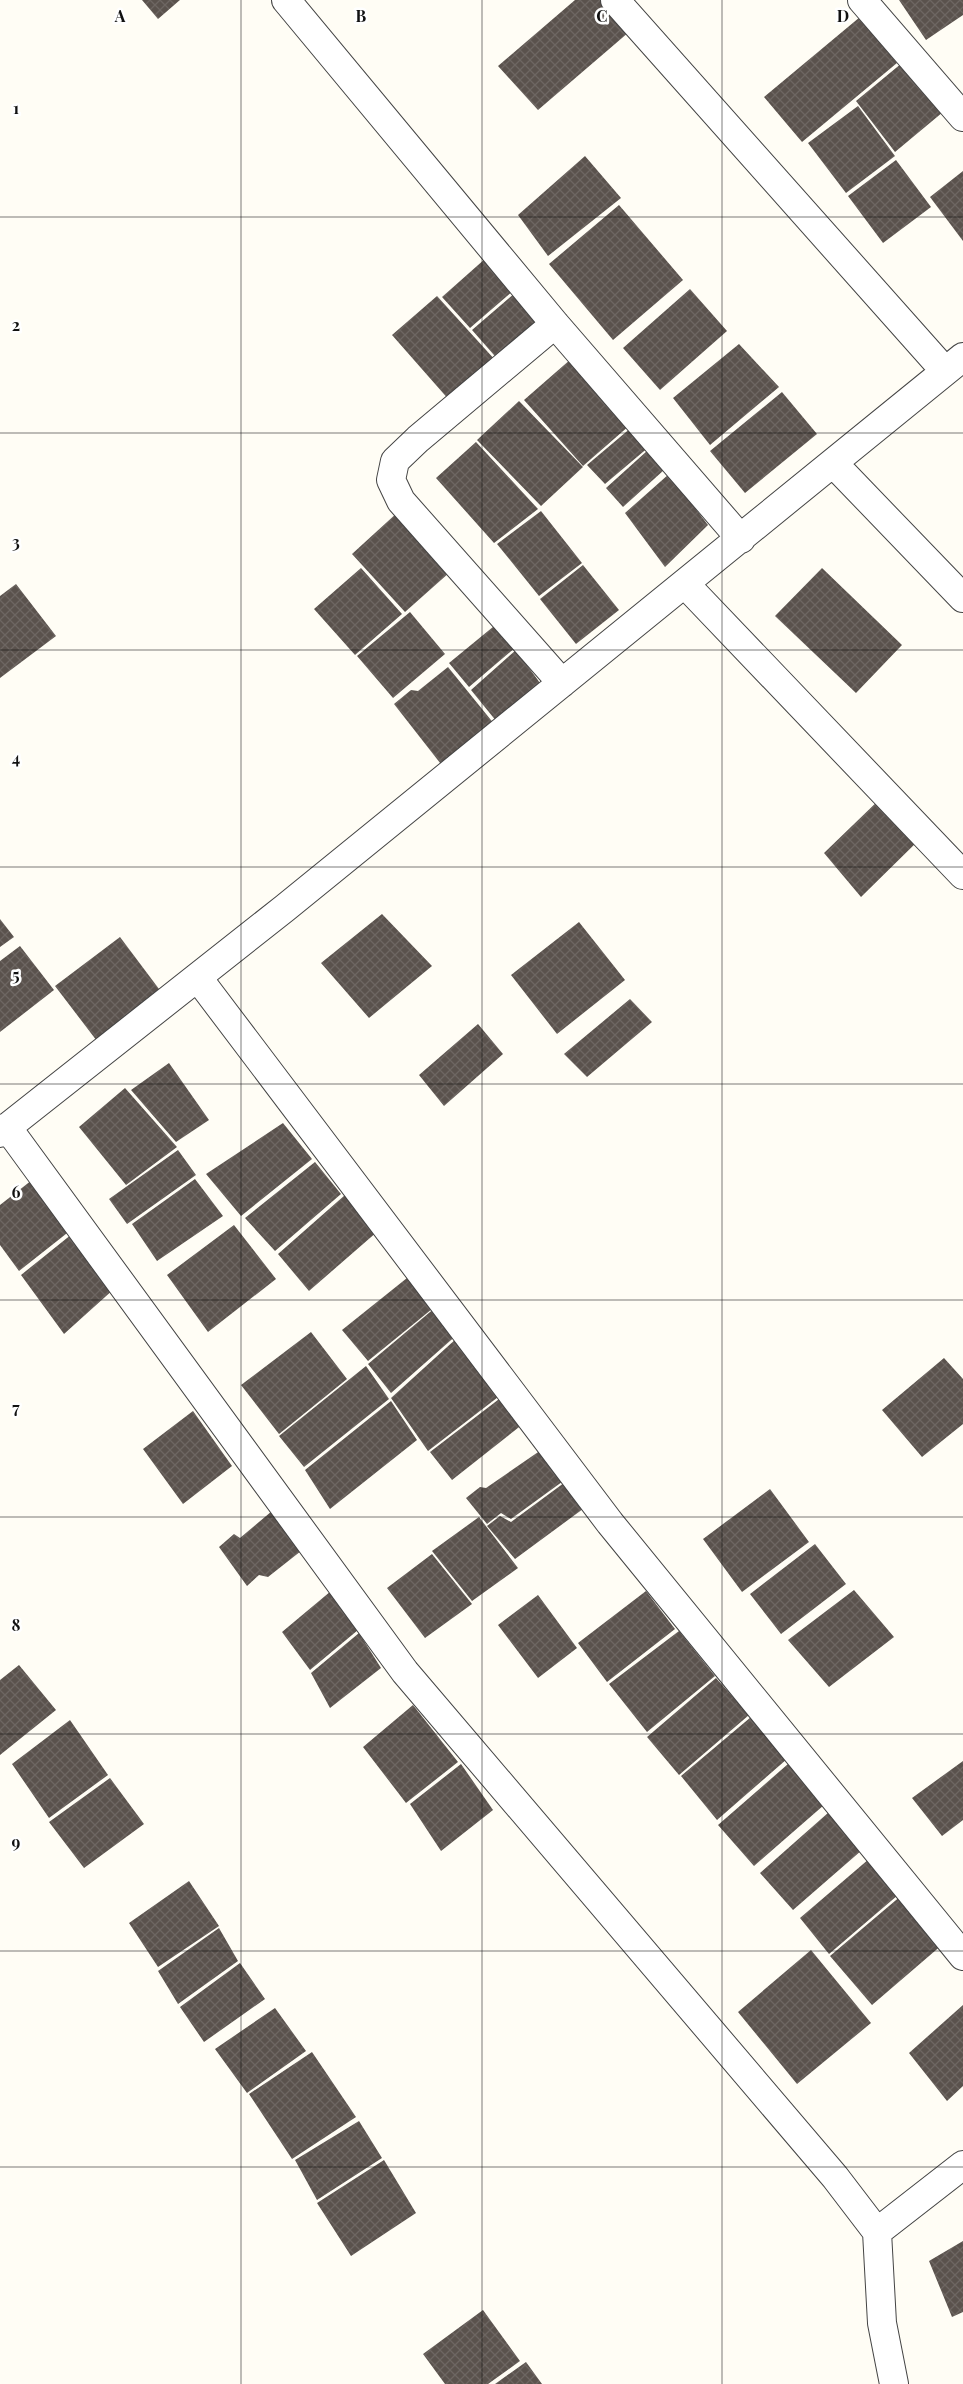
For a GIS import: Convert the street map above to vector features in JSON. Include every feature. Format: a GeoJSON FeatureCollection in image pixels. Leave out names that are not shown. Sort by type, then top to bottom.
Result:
{"type":"FeatureCollection","features":[{"type":"Feature","properties":{"kind":"street"},"geometry":{"type":"LineString","coordinates":[[286,0],[555,324],[741,538]]}},
{"type":"Feature","properties":{"kind":"street"},"geometry":{"type":"LineString","coordinates":[[615,0],[954,364],[834,464],[198,978],[4,1130],[405,1672],[835,2177],[877,2232],[882,2323],[894,2384]]}},
{"type":"Feature","properties":{"kind":"street"},"geometry":{"type":"LineString","coordinates":[[862,0],[963,117]]}},
{"type":"Feature","properties":{"kind":"street"},"geometry":{"type":"LineString","coordinates":[[555,324],[418,439],[395,461],[391,480],[401,501],[562,683]]}},
{"type":"Feature","properties":{"kind":"street"},"geometry":{"type":"LineString","coordinates":[[834,464],[963,598]]}},
{"type":"Feature","properties":{"kind":"street"},"geometry":{"type":"LineString","coordinates":[[685,584],[963,875]]}},
{"type":"Feature","properties":{"kind":"street"},"geometry":{"type":"LineString","coordinates":[[198,978],[610,1523],[963,1956]]}},
{"type":"Feature","properties":{"kind":"street"},"geometry":{"type":"LineString","coordinates":[[877,2232],[963,2165]]}},
{"type":"Feature","properties":{"kind":"building"},"geometry":{"type":"Polygon","coordinates":[[[142,0],[180,0],[158,19],[142,0]]]}},
{"type":"Feature","properties":{"kind":"building"},"geometry":{"type":"Polygon","coordinates":[[[575,0],[602,0],[629,32],[538,110],[498,66],[575,0]]]}},
{"type":"Feature","properties":{"kind":"building"},"geometry":{"type":"Polygon","coordinates":[[[899,0],[963,0],[963,15],[926,40],[899,0]]]}},
{"type":"Feature","properties":{"kind":"building"},"geometry":{"type":"Polygon","coordinates":[[[860,17],[897,63],[802,142],[764,97],[860,17]]]}},
{"type":"Feature","properties":{"kind":"building"},"geometry":{"type":"Polygon","coordinates":[[[902,63],[943,112],[895,152],[856,101],[902,63]]]}},
{"type":"Feature","properties":{"kind":"building"},"geometry":{"type":"Polygon","coordinates":[[[858,106],[895,156],[846,193],[808,143],[858,106]]]}},
{"type":"Feature","properties":{"kind":"building"},"geometry":{"type":"Polygon","coordinates":[[[585,156],[621,198],[548,256],[518,215],[585,156]]]}},
{"type":"Feature","properties":{"kind":"building"},"geometry":{"type":"Polygon","coordinates":[[[896,160],[931,207],[883,243],[848,196],[896,160]]]}},
{"type":"Feature","properties":{"kind":"building"},"geometry":{"type":"Polygon","coordinates":[[[963,171],[963,241],[930,197],[963,171]]]}},
{"type":"Feature","properties":{"kind":"building"},"geometry":{"type":"Polygon","coordinates":[[[619,205],[683,280],[613,340],[549,264],[619,205]]]}},
{"type":"Feature","properties":{"kind":"building"},"geometry":{"type":"Polygon","coordinates":[[[486,258],[514,290],[470,328],[442,297],[486,258]]]}},
{"type":"Feature","properties":{"kind":"building"},"geometry":{"type":"Polygon","coordinates":[[[690,289],[727,331],[660,390],[623,348],[690,289]]]}},
{"type":"Feature","properties":{"kind":"building"},"geometry":{"type":"Polygon","coordinates":[[[515,293],[544,326],[501,363],[472,330],[515,293]]]}},
{"type":"Feature","properties":{"kind":"building"},"geometry":{"type":"Polygon","coordinates":[[[437,296],[496,361],[450,401],[392,335],[437,296]]]}},
{"type":"Feature","properties":{"kind":"building"},"geometry":{"type":"Polygon","coordinates":[[[739,344],[779,387],[710,445],[673,398],[739,344]]]}},
{"type":"Feature","properties":{"kind":"building"},"geometry":{"type":"Polygon","coordinates":[[[571,359],[630,425],[583,466],[524,400],[571,359]]]}},
{"type":"Feature","properties":{"kind":"building"},"geometry":{"type":"Polygon","coordinates":[[[782,392],[817,434],[745,493],[710,451],[782,392]]]}},
{"type":"Feature","properties":{"kind":"building"},"geometry":{"type":"Polygon","coordinates":[[[519,401],[583,467],[541,506],[477,440],[519,401]]]}},
{"type":"Feature","properties":{"kind":"building"},"geometry":{"type":"Polygon","coordinates":[[[632,427],[650,446],[605,484],[587,465],[632,427]]]}},
{"type":"Feature","properties":{"kind":"building"},"geometry":{"type":"Polygon","coordinates":[[[476,442],[538,509],[494,543],[436,478],[476,442]]]}},
{"type":"Feature","properties":{"kind":"building"},"geometry":{"type":"Polygon","coordinates":[[[647,451],[664,470],[623,507],[606,488],[647,451]]]}},
{"type":"Feature","properties":{"kind":"building"},"geometry":{"type":"Polygon","coordinates":[[[669,474],[708,525],[665,567],[625,513],[669,474]]]}},
{"type":"Feature","properties":{"kind":"building"},"geometry":{"type":"Polygon","coordinates":[[[541,511],[582,563],[539,596],[497,544],[541,511]]]}},
{"type":"Feature","properties":{"kind":"building"},"geometry":{"type":"Polygon","coordinates":[[[398,512],[450,572],[405,612],[352,554],[398,512]]]}},
{"type":"Feature","properties":{"kind":"building"},"geometry":{"type":"Polygon","coordinates":[[[583,565],[619,610],[576,644],[540,599],[583,565]]]}},
{"type":"Feature","properties":{"kind":"building"},"geometry":{"type":"Polygon","coordinates":[[[361,568],[402,614],[355,655],[314,609],[361,568]]]}},
{"type":"Feature","properties":{"kind":"building"},"geometry":{"type":"Polygon","coordinates":[[[822,568],[902,645],[856,693],[775,616],[822,568]]]}},
{"type":"Feature","properties":{"kind":"building"},"geometry":{"type":"Polygon","coordinates":[[[16,584],[56,636],[0,678],[0,596],[16,584]]]}},
{"type":"Feature","properties":{"kind":"building"},"geometry":{"type":"Polygon","coordinates":[[[410,612],[445,654],[393,698],[357,656],[410,612]]]}},
{"type":"Feature","properties":{"kind":"building"},"geometry":{"type":"Polygon","coordinates":[[[499,622],[516,647],[469,687],[449,663],[499,622]]]}},
{"type":"Feature","properties":{"kind":"building"},"geometry":{"type":"Polygon","coordinates":[[[516,650],[540,683],[497,722],[471,690],[516,650]]]}},
{"type":"Feature","properties":{"kind":"building"},"geometry":{"type":"Polygon","coordinates":[[[448,667],[495,725],[444,768],[394,704],[411,690],[418,691],[448,667]]]}},
{"type":"Feature","properties":{"kind":"building"},"geometry":{"type":"Polygon","coordinates":[[[882,797],[921,838],[861,897],[824,853],[882,797]]]}},
{"type":"Feature","properties":{"kind":"building"},"geometry":{"type":"Polygon","coordinates":[[[382,914],[432,966],[369,1018],[321,963],[382,914]]]}},
{"type":"Feature","properties":{"kind":"building"},"geometry":{"type":"Polygon","coordinates":[[[0,919],[14,937],[0,947],[0,919]]]}},
{"type":"Feature","properties":{"kind":"building"},"geometry":{"type":"Polygon","coordinates":[[[579,922],[625,980],[557,1034],[511,975],[579,922]]]}},
{"type":"Feature","properties":{"kind":"building"},"geometry":{"type":"Polygon","coordinates":[[[120,937],[165,997],[100,1045],[55,986],[120,937]]]}},
{"type":"Feature","properties":{"kind":"building"},"geometry":{"type":"Polygon","coordinates":[[[20,946],[54,990],[0,1032],[0,961],[20,946]]]}},
{"type":"Feature","properties":{"kind":"building"},"geometry":{"type":"Polygon","coordinates":[[[630,999],[652,1022],[587,1077],[564,1054],[630,999]]]}},
{"type":"Feature","properties":{"kind":"building"},"geometry":{"type":"Polygon","coordinates":[[[478,1024],[503,1054],[444,1106],[419,1075],[478,1024]]]}},
{"type":"Feature","properties":{"kind":"building"},"geometry":{"type":"Polygon","coordinates":[[[169,1063],[209,1120],[176,1142],[131,1090],[169,1063]]]}},
{"type":"Feature","properties":{"kind":"building"},"geometry":{"type":"Polygon","coordinates":[[[125,1088],[177,1147],[126,1185],[79,1127],[125,1088]]]}},
{"type":"Feature","properties":{"kind":"building"},"geometry":{"type":"Polygon","coordinates":[[[283,1123],[312,1159],[241,1216],[206,1174],[283,1123]]]}},
{"type":"Feature","properties":{"kind":"building"},"geometry":{"type":"Polygon","coordinates":[[[178,1150],[196,1175],[127,1224],[109,1199],[178,1150]]]}},
{"type":"Feature","properties":{"kind":"building"},"geometry":{"type":"Polygon","coordinates":[[[315,1162],[341,1194],[275,1251],[245,1218],[315,1162]]]}},
{"type":"Feature","properties":{"kind":"building"},"geometry":{"type":"Polygon","coordinates":[[[195,1179],[223,1216],[157,1261],[132,1224],[195,1179]]]}},
{"type":"Feature","properties":{"kind":"building"},"geometry":{"type":"Polygon","coordinates":[[[32,1180],[71,1230],[19,1271],[0,1245],[0,1205],[32,1180]]]}},
{"type":"Feature","properties":{"kind":"building"},"geometry":{"type":"Polygon","coordinates":[[[345,1195],[378,1231],[309,1291],[278,1254],[345,1195]]]}},
{"type":"Feature","properties":{"kind":"building"},"geometry":{"type":"Polygon","coordinates":[[[234,1225],[276,1279],[208,1332],[167,1275],[234,1225]]]}},
{"type":"Feature","properties":{"kind":"building"},"geometry":{"type":"Polygon","coordinates":[[[72,1234],[115,1288],[64,1334],[21,1275],[72,1234]]]}},
{"type":"Feature","properties":{"kind":"building"},"geometry":{"type":"Polygon","coordinates":[[[412,1274],[437,1305],[368,1361],[342,1330],[412,1274]]]}},
{"type":"Feature","properties":{"kind":"building"},"geometry":{"type":"Polygon","coordinates":[[[436,1307],[459,1333],[391,1393],[368,1364],[436,1307]]]}},
{"type":"Feature","properties":{"kind":"building"},"geometry":{"type":"Polygon","coordinates":[[[311,1332],[347,1379],[279,1434],[241,1385],[311,1332]]]}},
{"type":"Feature","properties":{"kind":"building"},"geometry":{"type":"Polygon","coordinates":[[[457,1338],[502,1394],[428,1451],[391,1398],[457,1338]]]}},
{"type":"Feature","properties":{"kind":"building"},"geometry":{"type":"Polygon","coordinates":[[[944,1358],[963,1379],[963,1424],[922,1457],[882,1410],[944,1358]]]}},
{"type":"Feature","properties":{"kind":"building"},"geometry":{"type":"Polygon","coordinates":[[[366,1366],[389,1399],[304,1467],[279,1436],[366,1366]]]}},
{"type":"Feature","properties":{"kind":"building"},"geometry":{"type":"Polygon","coordinates":[[[507,1393],[528,1420],[452,1480],[430,1452],[507,1393]]]}},
{"type":"Feature","properties":{"kind":"building"},"geometry":{"type":"Polygon","coordinates":[[[391,1401],[417,1440],[330,1509],[305,1470],[391,1401]]]}},
{"type":"Feature","properties":{"kind":"building"},"geometry":{"type":"Polygon","coordinates":[[[193,1411],[232,1466],[183,1504],[143,1449],[193,1411]]]}},
{"type":"Feature","properties":{"kind":"building"},"geometry":{"type":"Polygon","coordinates":[[[544,1448],[566,1479],[511,1519],[501,1513],[487,1524],[466,1498],[480,1487],[486,1488],[544,1448]]]}},
{"type":"Feature","properties":{"kind":"building"},"geometry":{"type":"Polygon","coordinates":[[[568,1480],[587,1506],[515,1559],[487,1526],[500,1516],[511,1522],[568,1480]]]}},
{"type":"Feature","properties":{"kind":"building"},"geometry":{"type":"Polygon","coordinates":[[[770,1489],[809,1542],[742,1592],[703,1539],[770,1489]]]}},
{"type":"Feature","properties":{"kind":"building"},"geometry":{"type":"Polygon","coordinates":[[[272,1511],[301,1551],[268,1577],[259,1575],[247,1586],[219,1547],[234,1534],[240,1538],[272,1511]]]}},
{"type":"Feature","properties":{"kind":"building"},"geometry":{"type":"Polygon","coordinates":[[[479,1517],[518,1568],[472,1601],[432,1551],[479,1517]]]}},
{"type":"Feature","properties":{"kind":"building"},"geometry":{"type":"Polygon","coordinates":[[[815,1544],[846,1584],[781,1634],[750,1594],[815,1544]]]}},
{"type":"Feature","properties":{"kind":"building"},"geometry":{"type":"Polygon","coordinates":[[[432,1554],[472,1604],[425,1638],[387,1588],[432,1554]]]}},
{"type":"Feature","properties":{"kind":"building"},"geometry":{"type":"Polygon","coordinates":[[[854,1590],[894,1637],[829,1687],[788,1640],[854,1590]]]}},
{"type":"Feature","properties":{"kind":"building"},"geometry":{"type":"Polygon","coordinates":[[[331,1591],[358,1630],[310,1670],[282,1632],[331,1591]]]}},
{"type":"Feature","properties":{"kind":"building"},"geometry":{"type":"Polygon","coordinates":[[[646,1591],[675,1629],[607,1682],[578,1643],[646,1591]]]}},
{"type":"Feature","properties":{"kind":"building"},"geometry":{"type":"Polygon","coordinates":[[[538,1595],[577,1648],[538,1678],[498,1625],[538,1595]]]}},
{"type":"Feature","properties":{"kind":"building"},"geometry":{"type":"Polygon","coordinates":[[[679,1631],[715,1676],[647,1732],[609,1684],[679,1631]]]}},
{"type":"Feature","properties":{"kind":"building"},"geometry":{"type":"Polygon","coordinates":[[[359,1633],[381,1668],[330,1708],[311,1673],[359,1633]]]}},
{"type":"Feature","properties":{"kind":"building"},"geometry":{"type":"Polygon","coordinates":[[[19,1665],[56,1710],[0,1755],[0,1680],[19,1665]]]}},
{"type":"Feature","properties":{"kind":"building"},"geometry":{"type":"Polygon","coordinates":[[[716,1678],[749,1715],[679,1775],[647,1737],[716,1678]]]}},
{"type":"Feature","properties":{"kind":"building"},"geometry":{"type":"Polygon","coordinates":[[[413,1705],[458,1762],[406,1803],[363,1747],[413,1705]]]}},
{"type":"Feature","properties":{"kind":"building"},"geometry":{"type":"Polygon","coordinates":[[[751,1717],[787,1759],[717,1820],[681,1776],[751,1717]]]}},
{"type":"Feature","properties":{"kind":"building"},"geometry":{"type":"Polygon","coordinates":[[[70,1720],[108,1775],[49,1818],[12,1764],[70,1720]]]}},
{"type":"Feature","properties":{"kind":"building"},"geometry":{"type":"Polygon","coordinates":[[[963,1761],[963,1820],[942,1836],[912,1798],[963,1761]]]}},
{"type":"Feature","properties":{"kind":"building"},"geometry":{"type":"Polygon","coordinates":[[[461,1764],[493,1810],[441,1851],[410,1804],[461,1764]]]}},
{"type":"Feature","properties":{"kind":"building"},"geometry":{"type":"Polygon","coordinates":[[[788,1764],[824,1805],[754,1866],[718,1825],[788,1764]]]}},
{"type":"Feature","properties":{"kind":"building"},"geometry":{"type":"Polygon","coordinates":[[[110,1778],[144,1824],[84,1868],[49,1822],[110,1778]]]}},
{"type":"Feature","properties":{"kind":"building"},"geometry":{"type":"Polygon","coordinates":[[[829,1812],[862,1850],[793,1910],[760,1873],[829,1812]]]}},
{"type":"Feature","properties":{"kind":"building"},"geometry":{"type":"Polygon","coordinates":[[[869,1859],[898,1895],[829,1954],[800,1918],[869,1859]]]}},
{"type":"Feature","properties":{"kind":"building"},"geometry":{"type":"Polygon","coordinates":[[[189,1881],[219,1926],[158,1967],[129,1923],[189,1881]]]}},
{"type":"Feature","properties":{"kind":"building"},"geometry":{"type":"Polygon","coordinates":[[[902,1895],[943,1944],[872,2005],[830,1956],[902,1895]]]}},
{"type":"Feature","properties":{"kind":"building"},"geometry":{"type":"Polygon","coordinates":[[[219,1928],[238,1961],[178,2004],[158,1971],[219,1928]]]}},
{"type":"Feature","properties":{"kind":"building"},"geometry":{"type":"Polygon","coordinates":[[[811,1950],[871,2023],[797,2084],[738,2012],[811,1950]]]}},
{"type":"Feature","properties":{"kind":"building"},"geometry":{"type":"Polygon","coordinates":[[[240,1963],[265,1999],[204,2042],[180,2007],[240,1963]]]}},
{"type":"Feature","properties":{"kind":"building"},"geometry":{"type":"Polygon","coordinates":[[[963,2005],[963,2086],[947,2101],[909,2053],[963,2005]]]}},
{"type":"Feature","properties":{"kind":"building"},"geometry":{"type":"Polygon","coordinates":[[[275,2008],[306,2051],[247,2093],[215,2049],[275,2008]]]}},
{"type":"Feature","properties":{"kind":"building"},"geometry":{"type":"Polygon","coordinates":[[[312,2052],[356,2117],[292,2159],[249,2094],[312,2052]]]}},
{"type":"Feature","properties":{"kind":"building"},"geometry":{"type":"Polygon","coordinates":[[[359,2121],[382,2158],[317,2200],[295,2160],[359,2121]]]}},
{"type":"Feature","properties":{"kind":"building"},"geometry":{"type":"Polygon","coordinates":[[[384,2160],[416,2213],[351,2256],[317,2203],[384,2160]]]}},
{"type":"Feature","properties":{"kind":"building"},"geometry":{"type":"Polygon","coordinates":[[[963,2241],[963,2312],[952,2317],[929,2261],[963,2241]]]}},
{"type":"Feature","properties":{"kind":"building"},"geometry":{"type":"Polygon","coordinates":[[[483,2310],[520,2361],[488,2384],[445,2384],[423,2354],[483,2310]]]}},
{"type":"Feature","properties":{"kind":"building"},"geometry":{"type":"Polygon","coordinates":[[[526,2362],[542,2384],[495,2384],[526,2362]]]}}]}
